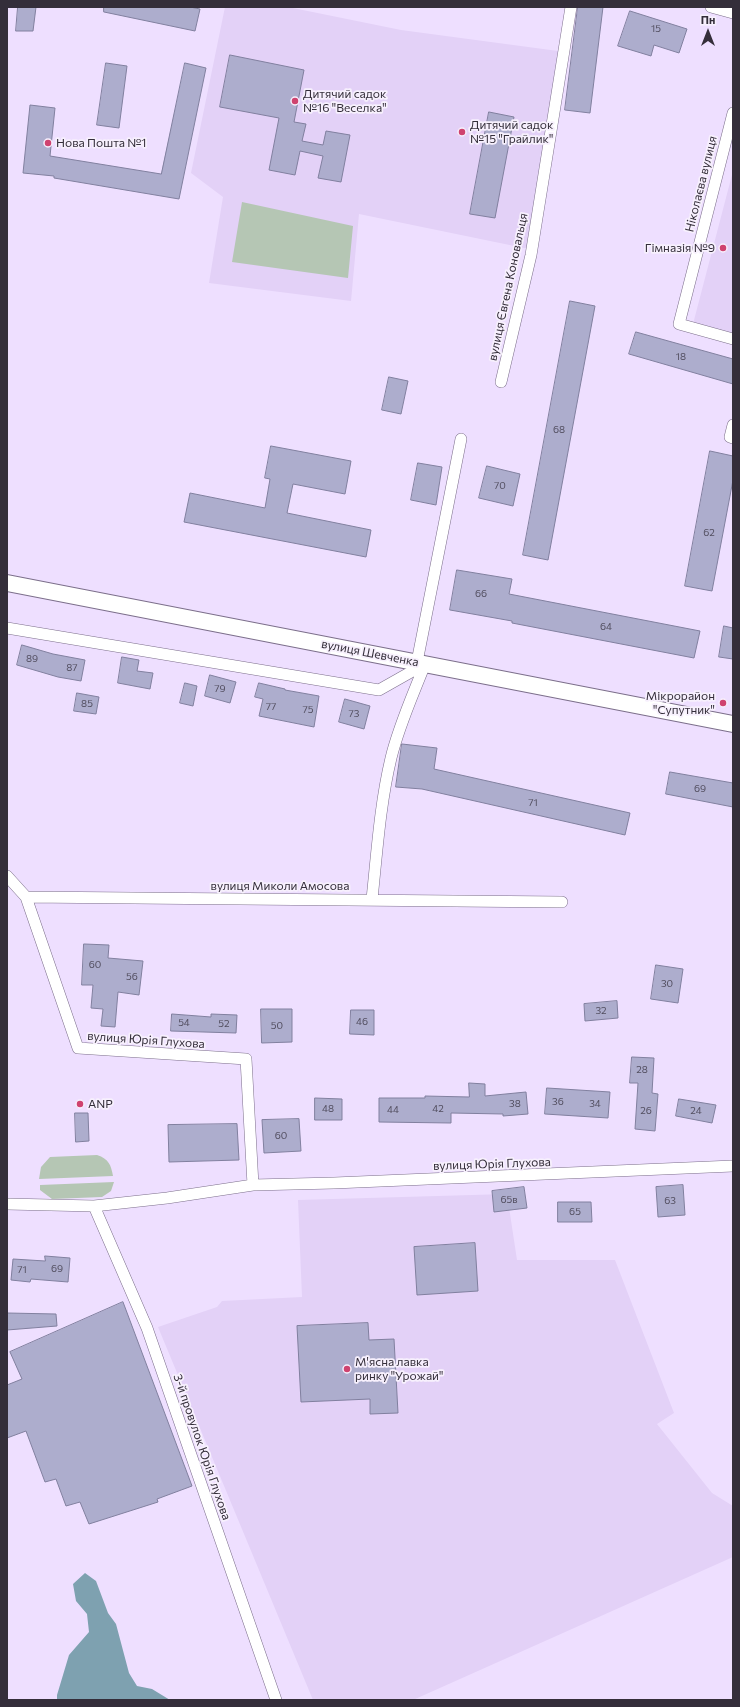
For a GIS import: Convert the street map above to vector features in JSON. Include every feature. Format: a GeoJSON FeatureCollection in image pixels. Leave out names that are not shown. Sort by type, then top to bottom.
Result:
{"type":"FeatureCollection","features":[{"type":"Feature","properties":{"kind":"main road","name":"вулиця Шевченка"},"geometry":{"type":"LineString","coordinates":[[7,583],[733,724]]}},
{"type":"Feature","properties":{"kind":"street","name":"вулиця Євгена Коновальця"},"geometry":{"type":"LineString","coordinates":[[501,382],[531,256],[571,7]]}},
{"type":"Feature","properties":{"kind":"street"},"geometry":{"type":"LineString","coordinates":[[711,7],[733,13]]}},
{"type":"Feature","properties":{"kind":"street","name":"Ніколаєва вулиця"},"geometry":{"type":"LineString","coordinates":[[733,113],[679,324],[733,338]]}},
{"type":"Feature","properties":{"kind":"street"},"geometry":{"type":"LineString","coordinates":[[733,425],[730,437],[733,438]]}},
{"type":"Feature","properties":{"kind":"street"},"geometry":{"type":"LineString","coordinates":[[372,899],[381,811],[391,757],[421,663],[461,439]]}},
{"type":"Feature","properties":{"kind":"street"},"geometry":{"type":"LineString","coordinates":[[7,628],[379,690],[421,663]]}},
{"type":"Feature","properties":{"kind":"street"},"geometry":{"type":"LineString","coordinates":[[7,876],[26,897]]}},
{"type":"Feature","properties":{"kind":"street","name":"вулиця Миколи Амосова"},"geometry":{"type":"LineString","coordinates":[[26,897],[372,899],[562,902]]}},
{"type":"Feature","properties":{"kind":"street","name":"вулиця Юрія Глухова"},"geometry":{"type":"LineString","coordinates":[[26,897],[78,1048],[246,1059],[253,1185]]}},
{"type":"Feature","properties":{"kind":"street","name":"вулиця Юрія Глухова"},"geometry":{"type":"LineString","coordinates":[[7,1204],[94,1206],[167,1198],[253,1185],[365,1182],[733,1166]]}},
{"type":"Feature","properties":{"kind":"street","name":"3-й провулок Юрія Глухова"},"geometry":{"type":"LineString","coordinates":[[94,1206],[147,1328],[276,1700]]}},
{"type":"Feature","properties":{"kind":"shaded area"},"geometry":{"type":"Polygon","coordinates":[[[225,7],[288,7],[401,30],[558,51],[529,249],[359,214],[351,301],[209,283],[223,197],[191,173],[225,7]]]}},
{"type":"Feature","properties":{"kind":"shaded area","name":"Гімназія №9"},"geometry":{"type":"Polygon","coordinates":[[[733,171],[733,334],[693,324],[733,171]]]}},
{"type":"Feature","properties":{"kind":"shaded area"},"geometry":{"type":"Polygon","coordinates":[[[507,1194],[517,1260],[615,1260],[674,1413],[657,1424],[712,1493],[733,1506],[733,1557],[413,1700],[313,1700],[158,1327],[217,1307],[222,1301],[302,1297],[298,1200],[507,1194]]]}},
{"type":"Feature","properties":{"kind":"green space"},"geometry":{"type":"Polygon","coordinates":[[[242,202],[353,226],[348,278],[232,262],[242,202]]]}},
{"type":"Feature","properties":{"kind":"green space"},"geometry":{"type":"Polygon","coordinates":[[[97,1155],[104,1158],[109,1163],[113,1176],[39,1179],[41,1167],[50,1157],[97,1155]]]}},
{"type":"Feature","properties":{"kind":"green space"},"geometry":{"type":"Polygon","coordinates":[[[114,1182],[111,1191],[102,1197],[52,1199],[40,1190],[40,1185],[114,1182]]]}},
{"type":"Feature","properties":{"kind":"water"},"geometry":{"type":"Polygon","coordinates":[[[85,1573],[96,1581],[108,1613],[116,1624],[129,1673],[137,1686],[152,1689],[170,1700],[57,1700],[57,1695],[69,1655],[89,1632],[87,1614],[76,1601],[73,1584],[85,1573]]]}},
{"type":"Feature","properties":{"kind":"building"},"geometry":{"type":"Polygon","coordinates":[[[18,7],[36,7],[33,31],[16,31],[18,7]]]}},
{"type":"Feature","properties":{"kind":"building"},"geometry":{"type":"Polygon","coordinates":[[[104,7],[190,7],[200,9],[195,31],[104,12],[104,7]]]}},
{"type":"Feature","properties":{"kind":"building"},"geometry":{"type":"Polygon","coordinates":[[[578,7],[603,7],[590,113],[565,110],[578,7]]]}},
{"type":"Feature","properties":{"kind":"building"},"geometry":{"type":"Polygon","coordinates":[[[630,11],[687,29],[679,53],[654,45],[651,56],[618,46],[630,11]]]}},
{"type":"Feature","properties":{"kind":"building"},"geometry":{"type":"Polygon","coordinates":[[[230,55],[304,70],[294,122],[306,124],[302,141],[323,145],[326,131],[350,135],[341,182],[318,178],[323,156],[300,151],[295,175],[269,170],[279,118],[220,107],[230,55]]]}},
{"type":"Feature","properties":{"kind":"building"},"geometry":{"type":"Polygon","coordinates":[[[106,63],[127,66],[119,128],[97,125],[106,63]]]}},
{"type":"Feature","properties":{"kind":"building"},"geometry":{"type":"Polygon","coordinates":[[[185,63],[206,68],[179,199],[54,178],[54,176],[23,173],[30,105],[55,108],[50,156],[161,174],[185,63]]]}},
{"type":"Feature","properties":{"kind":"building"},"geometry":{"type":"Polygon","coordinates":[[[489,112],[514,117],[495,218],[470,214],[489,112]]]}},
{"type":"Feature","properties":{"kind":"building"},"geometry":{"type":"Polygon","coordinates":[[[570,301],[595,306],[548,560],[523,555],[570,301]]]}},
{"type":"Feature","properties":{"kind":"building"},"geometry":{"type":"Polygon","coordinates":[[[636,332],[733,359],[733,384],[629,354],[636,332]]]}},
{"type":"Feature","properties":{"kind":"building"},"geometry":{"type":"Polygon","coordinates":[[[389,377],[408,381],[401,414],[382,410],[389,377]]]}},
{"type":"Feature","properties":{"kind":"building"},"geometry":{"type":"Polygon","coordinates":[[[271,446],[351,461],[345,494],[293,484],[287,513],[371,530],[366,557],[184,522],[190,493],[265,508],[270,479],[265,478],[271,446]]]}},
{"type":"Feature","properties":{"kind":"building"},"geometry":{"type":"Polygon","coordinates":[[[710,451],[733,456],[733,480],[712,591],[685,586],[710,451]]]}},
{"type":"Feature","properties":{"kind":"building"},"geometry":{"type":"Polygon","coordinates":[[[418,463],[442,467],[436,505],[411,500],[418,463]]]}},
{"type":"Feature","properties":{"kind":"building"},"geometry":{"type":"Polygon","coordinates":[[[487,466],[520,474],[513,506],[479,498],[487,466]]]}},
{"type":"Feature","properties":{"kind":"building"},"geometry":{"type":"Polygon","coordinates":[[[457,570],[512,579],[509,594],[700,631],[694,658],[450,610],[457,570]]]}},
{"type":"Feature","properties":{"kind":"building"},"geometry":{"type":"Polygon","coordinates":[[[724,626],[733,628],[733,659],[719,657],[724,626]]]}},
{"type":"Feature","properties":{"kind":"building"},"geometry":{"type":"Polygon","coordinates":[[[22,645],[53,654],[85,660],[81,681],[58,677],[17,665],[22,645]]]}},
{"type":"Feature","properties":{"kind":"building"},"geometry":{"type":"Polygon","coordinates":[[[122,657],[139,660],[137,671],[153,673],[150,689],[118,683],[122,657]]]}},
{"type":"Feature","properties":{"kind":"building"},"geometry":{"type":"Polygon","coordinates":[[[210,675],[236,682],[230,703],[205,696],[210,675]]]}},
{"type":"Feature","properties":{"kind":"building"},"geometry":{"type":"Polygon","coordinates":[[[185,683],[197,686],[193,706],[180,703],[185,683]]]}},
{"type":"Feature","properties":{"kind":"building"},"geometry":{"type":"Polygon","coordinates":[[[259,683],[285,690],[319,696],[314,727],[259,716],[263,699],[255,697],[259,683]]]}},
{"type":"Feature","properties":{"kind":"building"},"geometry":{"type":"Polygon","coordinates":[[[77,693],[99,697],[96,714],[74,711],[77,693]]]}},
{"type":"Feature","properties":{"kind":"building"},"geometry":{"type":"Polygon","coordinates":[[[345,699],[370,706],[364,729],[339,722],[345,699]]]}},
{"type":"Feature","properties":{"kind":"building"},"geometry":{"type":"Polygon","coordinates":[[[402,744],[437,748],[434,769],[630,813],[625,835],[422,789],[396,787],[402,744]]]}},
{"type":"Feature","properties":{"kind":"building"},"geometry":{"type":"Polygon","coordinates":[[[670,772],[733,783],[733,807],[666,794],[670,772]]]}},
{"type":"Feature","properties":{"kind":"building"},"geometry":{"type":"Polygon","coordinates":[[[84,944],[109,945],[108,958],[143,961],[139,995],[118,992],[115,1027],[101,1026],[103,1009],[91,1008],[93,985],[82,985],[84,944]]]}},
{"type":"Feature","properties":{"kind":"building"},"geometry":{"type":"Polygon","coordinates":[[[656,965],[683,969],[678,1003],[651,999],[656,965]]]}},
{"type":"Feature","properties":{"kind":"building"},"geometry":{"type":"Polygon","coordinates":[[[617,1001],[618,1018],[585,1021],[584,1004],[617,1001]]]}},
{"type":"Feature","properties":{"kind":"building"},"geometry":{"type":"Polygon","coordinates":[[[261,1009],[292,1009],[292,1042],[262,1043],[261,1009]]]}},
{"type":"Feature","properties":{"kind":"building"},"geometry":{"type":"Polygon","coordinates":[[[351,1010],[374,1010],[374,1035],[350,1034],[351,1010]]]}},
{"type":"Feature","properties":{"kind":"building"},"geometry":{"type":"Polygon","coordinates":[[[172,1014],[211,1017],[211,1014],[237,1015],[236,1033],[171,1031],[172,1014]]]}},
{"type":"Feature","properties":{"kind":"building"},"geometry":{"type":"Polygon","coordinates":[[[632,1057],[654,1058],[652,1093],[658,1094],[655,1131],[635,1129],[638,1083],[630,1083],[632,1057]]]}},
{"type":"Feature","properties":{"kind":"building"},"geometry":{"type":"Polygon","coordinates":[[[469,1083],[485,1084],[485,1096],[526,1092],[528,1114],[503,1116],[503,1114],[451,1113],[451,1123],[379,1122],[379,1098],[425,1098],[425,1096],[469,1097],[469,1083]]]}},
{"type":"Feature","properties":{"kind":"building"},"geometry":{"type":"Polygon","coordinates":[[[547,1088],[610,1092],[608,1118],[545,1114],[547,1088]]]}},
{"type":"Feature","properties":{"kind":"building"},"geometry":{"type":"Polygon","coordinates":[[[315,1098],[342,1099],[342,1120],[315,1120],[315,1098]]]}},
{"type":"Feature","properties":{"kind":"building"},"geometry":{"type":"Polygon","coordinates":[[[679,1099],[716,1105],[712,1123],[676,1116],[679,1099]]]}},
{"type":"Feature","properties":{"kind":"building"},"geometry":{"type":"Polygon","coordinates":[[[75,1113],[88,1113],[89,1141],[76,1142],[75,1113]]]}},
{"type":"Feature","properties":{"kind":"building"},"geometry":{"type":"Polygon","coordinates":[[[299,1119],[301,1151],[264,1153],[262,1120],[299,1119]]]}},
{"type":"Feature","properties":{"kind":"building"},"geometry":{"type":"Polygon","coordinates":[[[237,1124],[239,1160],[169,1162],[168,1125],[237,1124]]]}},
{"type":"Feature","properties":{"kind":"building"},"geometry":{"type":"Polygon","coordinates":[[[683,1185],[685,1215],[658,1217],[656,1187],[683,1185]]]}},
{"type":"Feature","properties":{"kind":"building"},"geometry":{"type":"Polygon","coordinates":[[[524,1187],[527,1208],[494,1212],[492,1191],[524,1187]]]}},
{"type":"Feature","properties":{"kind":"building"},"geometry":{"type":"Polygon","coordinates":[[[558,1202],[591,1202],[592,1222],[558,1222],[558,1202]]]}},
{"type":"Feature","properties":{"kind":"building"},"geometry":{"type":"Polygon","coordinates":[[[475,1243],[478,1291],[417,1295],[414,1247],[475,1243]]]}},
{"type":"Feature","properties":{"kind":"building"},"geometry":{"type":"Polygon","coordinates":[[[45,1256],[70,1258],[68,1282],[31,1279],[30,1282],[11,1280],[13,1259],[45,1261],[45,1256]]]}},
{"type":"Feature","properties":{"kind":"building"},"geometry":{"type":"Polygon","coordinates":[[[123,1302],[192,1486],[157,1499],[158,1502],[89,1524],[80,1502],[66,1506],[56,1479],[45,1482],[26,1431],[7,1438],[7,1385],[22,1379],[10,1352],[123,1302]]]}},
{"type":"Feature","properties":{"kind":"building"},"geometry":{"type":"Polygon","coordinates":[[[7,1313],[56,1314],[57,1326],[7,1330],[7,1313]]]}},
{"type":"Feature","properties":{"kind":"building","name":"М'ясна лавка ринку \"Урожай\""},"geometry":{"type":"Polygon","coordinates":[[[368,1323],[369,1340],[394,1339],[398,1413],[370,1414],[370,1399],[301,1402],[297,1326],[368,1323]]]}},
{"type":"Feature","properties":{"kind":"place","name":"Дитячий садок №16 \"Веселка\""},"geometry":{"type":"Point","coordinates":[295,101]}},
{"type":"Feature","properties":{"kind":"place","name":"Дитячий садок №15 \"Грайлик\""},"geometry":{"type":"Point","coordinates":[462,132]}},
{"type":"Feature","properties":{"kind":"place","name":"Нова Пошта №1"},"geometry":{"type":"Point","coordinates":[48,143]}},
{"type":"Feature","properties":{"kind":"place","name":"Гімназія №9"},"geometry":{"type":"Point","coordinates":[723,248]}},
{"type":"Feature","properties":{"kind":"place","name":"Мікрорайон \"Супутник\""},"geometry":{"type":"Point","coordinates":[723,703]}},
{"type":"Feature","properties":{"kind":"place","name":"ANP"},"geometry":{"type":"Point","coordinates":[80,1104]}},
{"type":"Feature","properties":{"kind":"place","name":"М'ясна лавка ринку \"Урожай\""},"geometry":{"type":"Point","coordinates":[347,1369]}}]}
